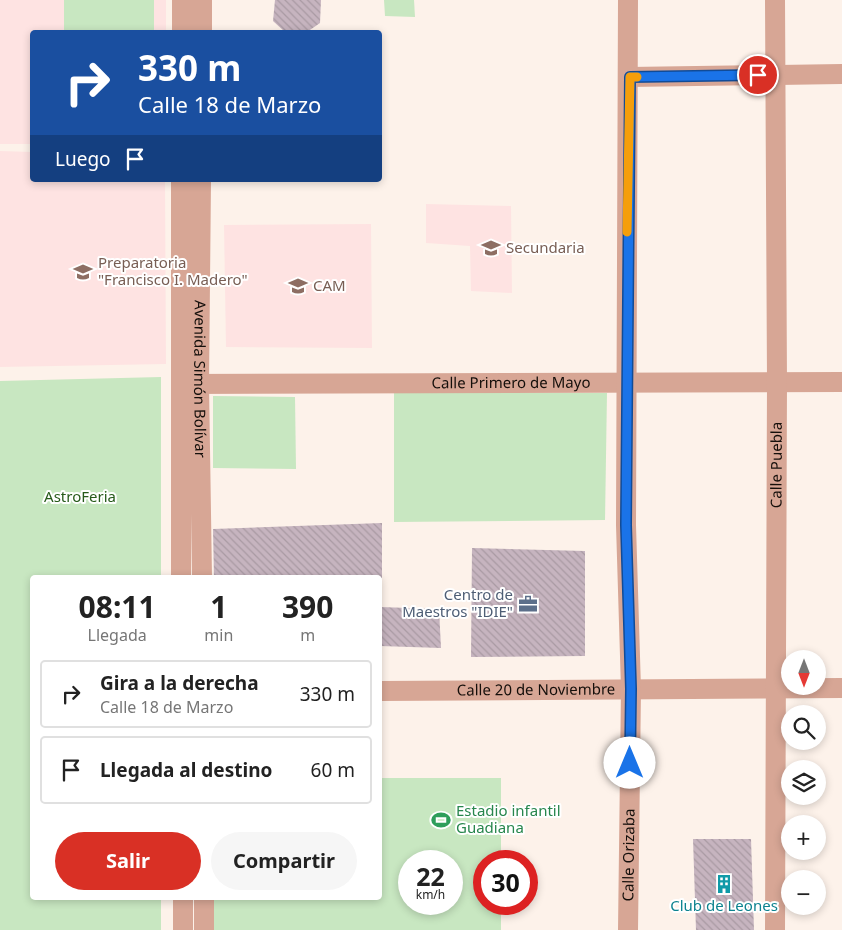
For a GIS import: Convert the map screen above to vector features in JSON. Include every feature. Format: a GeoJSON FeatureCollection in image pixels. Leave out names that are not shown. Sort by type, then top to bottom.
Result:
{"type":"FeatureCollection","features":[{"type":"Feature","properties":{"kind":"street"},"geometry":{"type":"LineString","coordinates":[[182,0],[182,30]]}},
{"type":"Feature","properties":{"kind":"street"},"geometry":{"type":"LineString","coordinates":[[202,0],[202,30]]}},
{"type":"Feature","properties":{"kind":"street","name":"Calle Orizaba"},"geometry":{"type":"LineString","coordinates":[[628,0],[630,77],[626,525],[631,689],[628,930]]}},
{"type":"Feature","properties":{"kind":"street","name":"Calle Puebla"},"geometry":{"type":"LineString","coordinates":[[775,0],[777,382],[775,930]]}},
{"type":"Feature","properties":{"kind":"street"},"geometry":{"type":"LineString","coordinates":[[630,77],[842,74]]}},
{"type":"Feature","properties":{"kind":"street","name":"Avenida Simón Bolívar"},"geometry":{"type":"LineString","coordinates":[[181,182],[190,384],[202,575]]}},
{"type":"Feature","properties":{"kind":"street","name":"Avenida Simón Bolívar"},"geometry":{"type":"LineString","coordinates":[[181,575],[201,182]]}},
{"type":"Feature","properties":{"kind":"street","name":"Calle Primero de Mayo"},"geometry":{"type":"LineString","coordinates":[[190,384],[842,382]]}},
{"type":"Feature","properties":{"kind":"street","name":"Calle 20 de Noviembre"},"geometry":{"type":"LineString","coordinates":[[382,691],[842,688]]}},
{"type":"Feature","properties":{"kind":"street"},"geometry":{"type":"LineString","coordinates":[[183,900],[183,930]]}},
{"type":"Feature","properties":{"kind":"street"},"geometry":{"type":"LineString","coordinates":[[204,900],[204,930]]}},
{"type":"Feature","properties":{"kind":"shaded area"},"geometry":{"type":"Polygon","coordinates":[[[0,0],[166,0],[166,30],[30,30],[30,144],[0,144],[0,0]]]}},
{"type":"Feature","properties":{"kind":"shaded area","name":"Preparatoria \"Francisco I. Madero\""},"geometry":{"type":"Polygon","coordinates":[[[0,151],[30,152],[30,182],[165,182],[166,364],[0,367],[0,151]]]}},
{"type":"Feature","properties":{"kind":"shaded area","name":"Secundaria"},"geometry":{"type":"Polygon","coordinates":[[[426,204],[511,206],[512,293],[471,291],[470,246],[426,243],[426,204]]]}},
{"type":"Feature","properties":{"kind":"shaded area","name":"CAM"},"geometry":{"type":"Polygon","coordinates":[[[371,224],[372,348],[226,347],[224,225],[371,224]]]}},
{"type":"Feature","properties":{"kind":"green space"},"geometry":{"type":"Polygon","coordinates":[[[64,0],[154,0],[154,30],[64,30],[64,0]]]}},
{"type":"Feature","properties":{"kind":"green space"},"geometry":{"type":"Polygon","coordinates":[[[384,0],[414,0],[415,17],[385,16],[384,0]]]}},
{"type":"Feature","properties":{"kind":"green space","name":"AstroFeria"},"geometry":{"type":"Polygon","coordinates":[[[161,377],[161,575],[30,575],[30,900],[161,900],[161,930],[0,930],[0,381],[161,377]]]}},
{"type":"Feature","properties":{"kind":"green space"},"geometry":{"type":"Polygon","coordinates":[[[394,393],[607,393],[605,520],[394,522],[394,393]]]}},
{"type":"Feature","properties":{"kind":"green space"},"geometry":{"type":"Polygon","coordinates":[[[213,396],[295,397],[296,469],[213,468],[213,396]]]}},
{"type":"Feature","properties":{"kind":"green space","name":"Estadio infantil Guadiana"},"geometry":{"type":"Polygon","coordinates":[[[382,778],[501,778],[501,850],[473,850],[473,915],[501,915],[501,930],[210,930],[210,900],[382,900],[382,778]]]}},
{"type":"Feature","properties":{"kind":"building"},"geometry":{"type":"Polygon","coordinates":[[[275,0],[321,0],[320,23],[310,30],[283,30],[273,21],[275,0]]]}},
{"type":"Feature","properties":{"kind":"building"},"geometry":{"type":"Polygon","coordinates":[[[382,523],[382,575],[214,575],[213,529],[382,523]]]}},
{"type":"Feature","properties":{"kind":"building","name":"Centro de Maestros \"IDIE\""},"geometry":{"type":"Polygon","coordinates":[[[472,548],[585,551],[585,656],[471,657],[472,548]]]}},
{"type":"Feature","properties":{"kind":"building"},"geometry":{"type":"Polygon","coordinates":[[[382,607],[439,609],[441,648],[382,646],[382,607]]]}},
{"type":"Feature","properties":{"kind":"building","name":"Club de Leones"},"geometry":{"type":"Polygon","coordinates":[[[693,839],[751,839],[754,930],[696,930],[693,839]]]}},
{"type":"Feature","properties":{"kind":"slow traffic"},"geometry":{"type":"LineString","coordinates":[[627,232],[630,77],[637,77]]}},
{"type":"Feature","properties":{"kind":"place","name":"Secundaria"},"geometry":{"type":"Point","coordinates":[491,248]}},
{"type":"Feature","properties":{"kind":"place","name":"Preparatoria \"Francisco I. Madero\""},"geometry":{"type":"Point","coordinates":[83,272]}},
{"type":"Feature","properties":{"kind":"place","name":"CAM"},"geometry":{"type":"Point","coordinates":[298,286]}},
{"type":"Feature","properties":{"kind":"place","name":"Centro de Maestros \"IDIE\""},"geometry":{"type":"Point","coordinates":[528,604]}},
{"type":"Feature","properties":{"kind":"place","name":"Estadio infantil Guadiana"},"geometry":{"type":"Point","coordinates":[441,820]}},
{"type":"Feature","properties":{"kind":"place","name":"Club de Leones"},"geometry":{"type":"Point","coordinates":[724,884]}},
{"type":"Feature","properties":{"kind":"route"},"geometry":{"type":"LineString","coordinates":[[630,763],[631,689],[626,525],[630,77],[758,75]]}}]}
